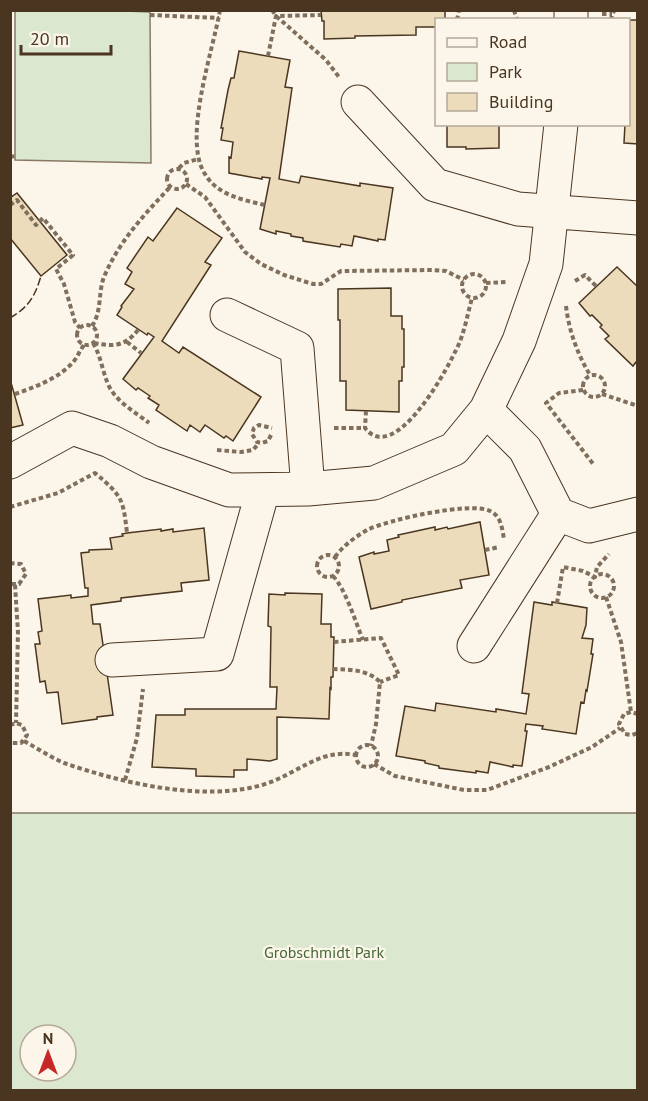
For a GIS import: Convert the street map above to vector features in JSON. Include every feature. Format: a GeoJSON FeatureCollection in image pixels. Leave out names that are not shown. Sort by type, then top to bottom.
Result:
{"type":"FeatureCollection","features":[{"type":"Feature","properties":{"kind":"lane"},"geometry":{"type":"LineString","coordinates":[[358,102],[435,185],[518,209],[638,218]]}},
{"type":"Feature","properties":{"kind":"lane"},"geometry":{"type":"LineString","coordinates":[[10,462],[72,428],[110,441],[151,462],[229,489],[308,489],[374,483],[454,449],[486,410],[519,341],[546,264],[561,126]]}},
{"type":"Feature","properties":{"kind":"lane"},"geometry":{"type":"LineString","coordinates":[[227,315],[297,348],[308,489]]}},
{"type":"Feature","properties":{"kind":"lane"},"geometry":{"type":"LineString","coordinates":[[486,410],[525,449],[558,514],[589,526],[638,514]]}},
{"type":"Feature","properties":{"kind":"lane"},"geometry":{"type":"LineString","coordinates":[[112,660],[217,654],[263,489]]}},
{"type":"Feature","properties":{"kind":"lane"},"geometry":{"type":"LineString","coordinates":[[474,646],[558,514]]}},
{"type":"Feature","properties":{"kind":"path"},"geometry":{"type":"LineString","coordinates":[[220,10],[199,107],[198,159],[206,176],[222,190],[244,201],[265,205]]}},
{"type":"Feature","properties":{"kind":"path"},"geometry":{"type":"LineString","coordinates":[[272,10],[326,60],[358,102]]}},
{"type":"Feature","properties":{"kind":"path"},"geometry":{"type":"LineString","coordinates":[[150,15],[219,18]]}},
{"type":"Feature","properties":{"kind":"path"},"geometry":{"type":"LineString","coordinates":[[276,16],[321,15]]}},
{"type":"Feature","properties":{"kind":"path"},"geometry":{"type":"LineString","coordinates":[[268,56],[276,16]]}},
{"type":"Feature","properties":{"kind":"path"},"geometry":{"type":"LineString","coordinates":[[186,184],[177,189],[170,187],[166,181],[167,174],[184,163],[198,159]]}},
{"type":"Feature","properties":{"kind":"path"},"geometry":{"type":"LineString","coordinates":[[179,168],[187,174],[186,184]]}},
{"type":"Feature","properties":{"kind":"path"},"geometry":{"type":"LineString","coordinates":[[186,184],[205,197],[245,252],[261,264],[284,275],[321,284],[341,271],[433,270],[446,271],[464,280]]}},
{"type":"Feature","properties":{"kind":"path"},"geometry":{"type":"LineString","coordinates":[[92,326],[96,320],[104,278],[123,241],[170,187]]}},
{"type":"Feature","properties":{"kind":"path"},"geometry":{"type":"LineString","coordinates":[[10,205],[17,200],[36,225],[43,218],[73,255],[56,269],[64,284],[75,322],[80,328]]}},
{"type":"Feature","properties":{"kind":"path"},"geometry":{"type":"LineString","coordinates":[[471,275],[478,275],[486,283],[483,295],[472,298],[463,291],[464,280],[471,275]]}},
{"type":"Feature","properties":{"kind":"path"},"geometry":{"type":"LineString","coordinates":[[571,286],[576,279],[585,275],[596,286]]}},
{"type":"Feature","properties":{"kind":"path"},"geometry":{"type":"LineString","coordinates":[[366,411],[365,428],[376,437],[384,438],[403,429],[423,404],[457,350],[472,298]]}},
{"type":"Feature","properties":{"kind":"path"},"geometry":{"type":"LineString","coordinates":[[566,300],[571,333],[580,358],[590,375]]}},
{"type":"Feature","properties":{"kind":"path"},"geometry":{"type":"LineString","coordinates":[[93,343],[98,334],[92,326],[86,325],[80,328],[77,338],[84,345],[127,342],[138,330]]}},
{"type":"Feature","properties":{"kind":"path"},"geometry":{"type":"LineString","coordinates":[[127,342],[141,353]]}},
{"type":"Feature","properties":{"kind":"path"},"geometry":{"type":"LineString","coordinates":[[93,343],[99,353],[109,387],[118,399],[155,427]]}},
{"type":"Feature","properties":{"kind":"path"},"geometry":{"type":"LineString","coordinates":[[15,394],[32,388],[64,370],[74,361],[84,345]]}},
{"type":"Feature","properties":{"kind":"path"},"geometry":{"type":"LineString","coordinates":[[590,375],[598,376],[603,380],[605,387],[599,397],[591,397],[583,390],[584,379],[590,375]]}},
{"type":"Feature","properties":{"kind":"path"},"geometry":{"type":"LineString","coordinates":[[583,390],[559,393],[546,403],[594,465]]}},
{"type":"Feature","properties":{"kind":"path"},"geometry":{"type":"LineString","coordinates":[[602,394],[638,406]]}},
{"type":"Feature","properties":{"kind":"path"},"geometry":{"type":"LineString","coordinates":[[259,424],[265,424],[270,428],[270,438],[266,442],[259,442],[254,440],[252,431],[259,424]]}},
{"type":"Feature","properties":{"kind":"path"},"geometry":{"type":"LineString","coordinates":[[213,449],[242,452],[253,450],[259,442]]}},
{"type":"Feature","properties":{"kind":"path"},"geometry":{"type":"LineString","coordinates":[[10,507],[58,493],[95,473],[110,486],[124,504],[127,533]]}},
{"type":"Feature","properties":{"kind":"path"},"geometry":{"type":"LineString","coordinates":[[335,557],[351,540],[388,522],[468,508],[491,511],[498,518],[504,541],[496,549],[485,550]]}},
{"type":"Feature","properties":{"kind":"path"},"geometry":{"type":"LineString","coordinates":[[606,597],[596,596],[591,590],[591,583],[597,567],[615,548]]}},
{"type":"Feature","properties":{"kind":"path"},"geometry":{"type":"LineString","coordinates":[[335,557],[324,555],[317,563],[317,570],[322,576],[333,576],[342,586],[344,597],[363,640]]}},
{"type":"Feature","properties":{"kind":"path"},"geometry":{"type":"LineString","coordinates":[[333,576],[339,567],[335,557]]}},
{"type":"Feature","properties":{"kind":"path"},"geometry":{"type":"LineString","coordinates":[[10,563],[21,564],[25,571],[24,578],[13,585],[18,632],[13,724],[25,728],[27,735],[24,741],[18,744],[10,743]]}},
{"type":"Feature","properties":{"kind":"path"},"geometry":{"type":"LineString","coordinates":[[557,603],[563,567],[595,577],[606,575],[612,580],[612,591],[606,597]]}},
{"type":"Feature","properties":{"kind":"path"},"geometry":{"type":"LineString","coordinates":[[606,597],[621,642],[631,712]]}},
{"type":"Feature","properties":{"kind":"path"},"geometry":{"type":"LineString","coordinates":[[334,642],[381,638],[399,675],[380,682]]}},
{"type":"Feature","properties":{"kind":"path"},"geometry":{"type":"LineString","coordinates":[[125,780],[137,738],[148,658]]}},
{"type":"Feature","properties":{"kind":"path"},"geometry":{"type":"LineString","coordinates":[[333,669],[365,672],[380,682]]}},
{"type":"Feature","properties":{"kind":"path"},"geometry":{"type":"LineString","coordinates":[[371,746],[376,724],[380,682]]}},
{"type":"Feature","properties":{"kind":"path"},"geometry":{"type":"LineString","coordinates":[[638,714],[631,712],[624,714],[621,717],[620,728],[625,734],[638,733]]}},
{"type":"Feature","properties":{"kind":"path"},"geometry":{"type":"LineString","coordinates":[[374,764],[395,776],[464,790],[488,790],[549,767],[592,747],[620,728]]}},
{"type":"Feature","properties":{"kind":"path"},"geometry":{"type":"LineString","coordinates":[[24,741],[62,762],[125,780],[156,787],[201,791],[237,791],[266,784],[320,757],[342,752],[356,755]]}},
{"type":"Feature","properties":{"kind":"path"},"geometry":{"type":"LineString","coordinates":[[356,755],[362,747],[371,746]]}},
{"type":"Feature","properties":{"kind":"path"},"geometry":{"type":"LineString","coordinates":[[356,755],[361,765],[368,767],[374,764],[378,754],[371,746]]}},
{"type":"Feature","properties":{"kind":"green space"},"geometry":{"type":"Polygon","coordinates":[[[15,11],[150,12],[151,163],[15,160],[15,11]]]}},
{"type":"Feature","properties":{"kind":"green space","name":"Grobschmidt Park"},"geometry":{"type":"Polygon","coordinates":[[[11,813],[637,813],[637,1090],[11,1090],[11,813]]]}},
{"type":"Feature","properties":{"kind":"building"},"geometry":{"type":"Polygon","coordinates":[[[321,10],[445,10],[445,18],[435,18],[435,27],[416,27],[416,35],[324,39],[324,21],[322,21],[321,10]]]}},
{"type":"Feature","properties":{"kind":"building"},"geometry":{"type":"Polygon","coordinates":[[[630,20],[638,20],[638,144],[624,143],[625,126],[630,126],[630,20]]]}},
{"type":"Feature","properties":{"kind":"building"},"geometry":{"type":"Polygon","coordinates":[[[239,51],[290,60],[285,87],[292,88],[279,179],[299,183],[301,176],[360,186],[360,183],[393,188],[385,240],[378,239],[378,241],[354,236],[352,246],[341,244],[340,247],[303,241],[303,238],[291,236],[291,234],[276,231],[276,234],[260,229],[270,178],[262,177],[262,179],[229,173],[229,157],[231,158],[233,142],[221,140],[228,90],[231,78],[234,78],[239,51]]]}},
{"type":"Feature","properties":{"kind":"building"},"geometry":{"type":"Polygon","coordinates":[[[447,126],[499,126],[499,148],[447,147],[447,126]]]}},
{"type":"Feature","properties":{"kind":"building"},"geometry":{"type":"Polygon","coordinates":[[[17,193],[67,255],[41,276],[10,238],[10,198],[17,193]]]}},
{"type":"Feature","properties":{"kind":"building"},"geometry":{"type":"Polygon","coordinates":[[[177,208],[222,238],[205,262],[211,265],[162,341],[179,353],[183,347],[261,397],[233,441],[226,436],[224,438],[205,425],[200,432],[190,425],[187,431],[156,410],[159,405],[148,398],[150,396],[138,388],[136,390],[123,379],[154,337],[148,333],[147,335],[117,315],[134,289],[125,284],[132,272],[127,268],[148,237],[153,241],[177,208]]]}},
{"type":"Feature","properties":{"kind":"building"},"geometry":{"type":"Polygon","coordinates":[[[617,267],[638,287],[638,363],[636,362],[633,366],[605,339],[609,336],[600,327],[602,325],[579,303],[617,267]]]}},
{"type":"Feature","properties":{"kind":"building"},"geometry":{"type":"Polygon","coordinates":[[[391,288],[391,316],[402,316],[402,329],[404,329],[404,367],[402,367],[402,381],[399,381],[399,412],[346,410],[346,381],[340,381],[338,289],[391,288]]]}},
{"type":"Feature","properties":{"kind":"building"},"geometry":{"type":"Polygon","coordinates":[[[10,379],[23,425],[10,428],[10,379]]]}},
{"type":"Feature","properties":{"kind":"building"},"geometry":{"type":"Polygon","coordinates":[[[480,522],[489,575],[460,580],[462,588],[371,609],[359,557],[374,552],[374,554],[389,551],[387,540],[399,537],[398,535],[435,527],[435,530],[447,527],[448,529],[480,522]]]}},
{"type":"Feature","properties":{"kind":"building"},"geometry":{"type":"Polygon","coordinates":[[[204,528],[209,580],[181,583],[182,591],[121,598],[121,601],[91,605],[93,624],[100,624],[113,715],[62,724],[58,692],[47,693],[45,681],[40,682],[35,644],[40,644],[38,632],[42,631],[38,599],[71,595],[71,598],[88,596],[81,553],[89,552],[89,550],[112,549],[110,538],[127,533],[161,529],[161,531],[173,529],[173,532],[204,528]]]}},
{"type":"Feature","properties":{"kind":"building"},"geometry":{"type":"Polygon","coordinates":[[[285,593],[322,594],[321,624],[331,624],[331,637],[334,637],[329,719],[277,717],[277,759],[270,761],[247,759],[247,770],[234,770],[234,777],[196,776],[196,769],[152,767],[156,715],[185,715],[185,709],[276,709],[277,687],[270,687],[269,594],[285,595],[285,593]]]}},
{"type":"Feature","properties":{"kind":"building"},"geometry":{"type":"Polygon","coordinates":[[[534,602],[552,605],[552,602],[587,608],[586,625],[582,638],[593,639],[591,654],[593,654],[587,691],[584,703],[581,702],[576,734],[526,724],[522,766],[513,765],[513,767],[490,762],[488,773],[439,768],[425,761],[396,756],[405,706],[435,711],[436,703],[526,714],[529,694],[522,693],[534,602]]]}},
{"type":"Feature","properties":{"kind":"fence"},"geometry":{"type":"LineString","coordinates":[[10,318],[22,310],[30,300],[41,276]]}}]}
